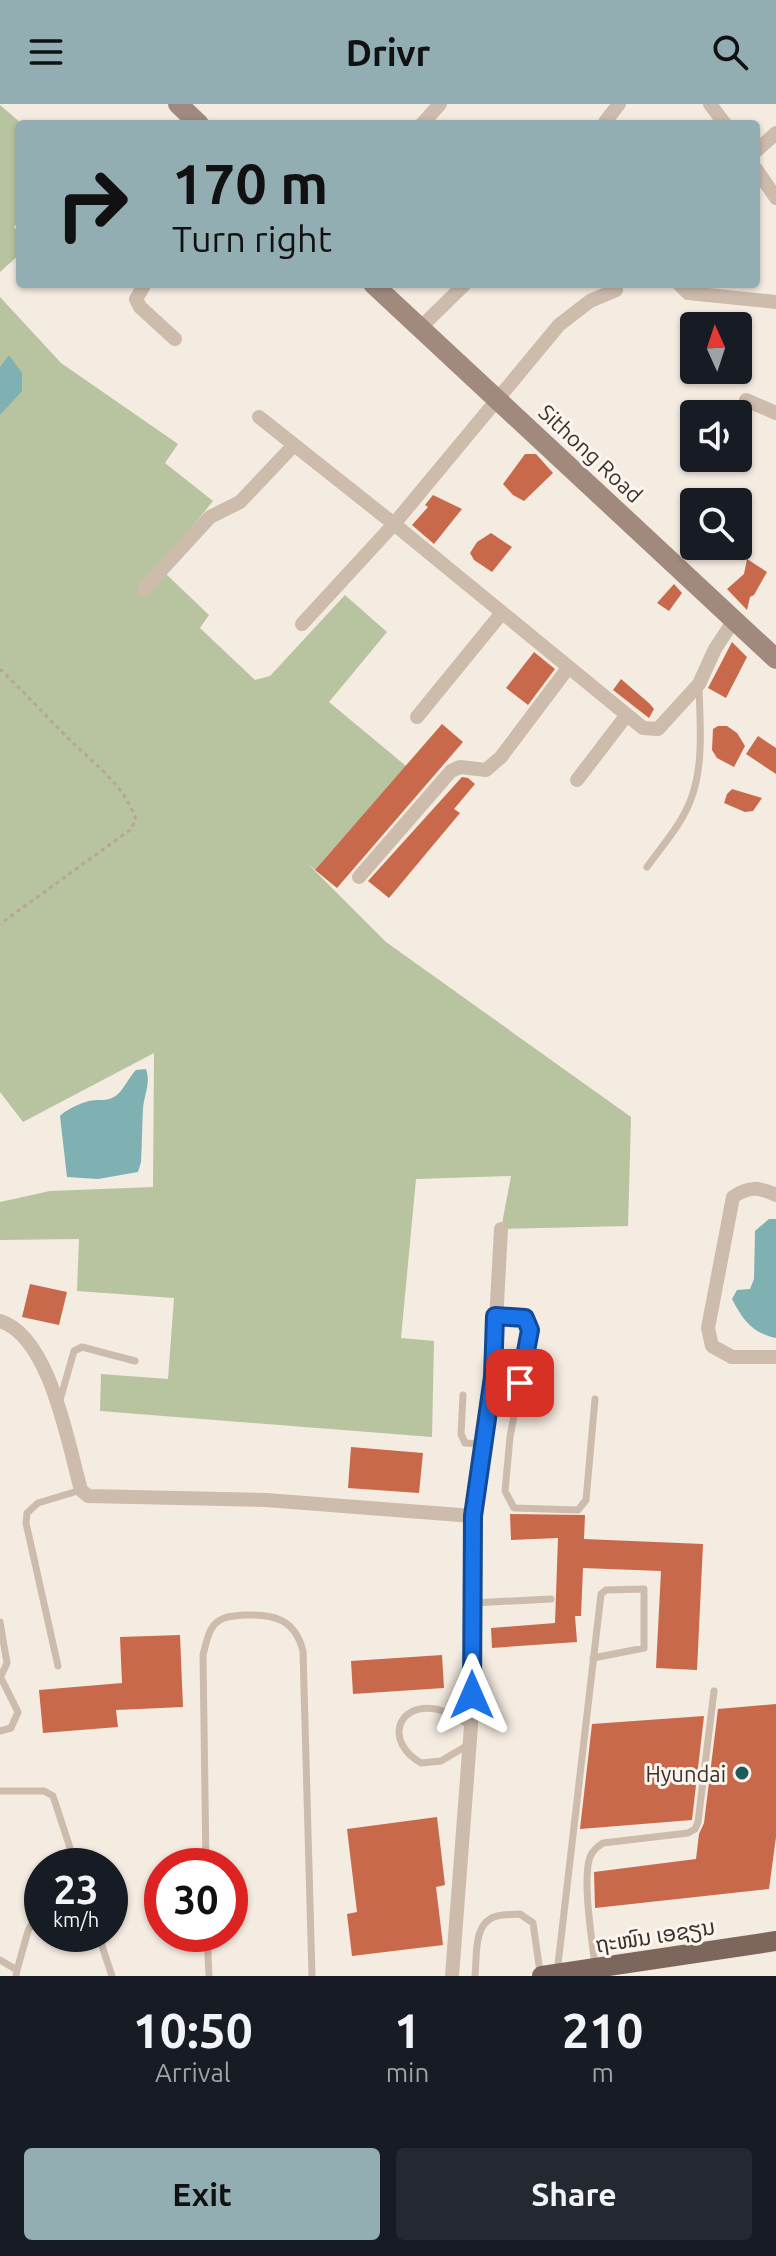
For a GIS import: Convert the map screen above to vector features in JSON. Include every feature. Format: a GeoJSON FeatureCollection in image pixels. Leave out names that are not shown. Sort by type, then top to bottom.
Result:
{"type":"FeatureCollection","features":[{"type":"Feature","properties":{"kind":"main road"},"geometry":{"type":"LineString","coordinates":[[178,104],[195,120]]}},
{"type":"Feature","properties":{"kind":"main road","name":"Sithong Road"},"geometry":{"type":"LineString","coordinates":[[377,288],[776,659]]}},
{"type":"Feature","properties":{"kind":"main road","name":"ຖະໜົນ ເອຊຽນ"},"geometry":{"type":"LineString","coordinates":[[546,1975],[776,1941]]}},
{"type":"Feature","properties":{"kind":"street"},"geometry":{"type":"LineString","coordinates":[[426,120],[440,104]]}},
{"type":"Feature","properties":{"kind":"street"},"geometry":{"type":"LineString","coordinates":[[607,120],[619,104]]}},
{"type":"Feature","properties":{"kind":"street"},"geometry":{"type":"LineString","coordinates":[[760,147],[776,133]]}},
{"type":"Feature","properties":{"kind":"street"},"geometry":{"type":"LineString","coordinates":[[760,175],[776,198]]}},
{"type":"Feature","properties":{"kind":"street"},"geometry":{"type":"LineString","coordinates":[[143,288],[136,299],[140,307],[175,339]]}},
{"type":"Feature","properties":{"kind":"street"},"geometry":{"type":"LineString","coordinates":[[420,328],[461,288]]}},
{"type":"Feature","properties":{"kind":"street"},"geometry":{"type":"LineString","coordinates":[[683,288],[688,293],[776,302]]}},
{"type":"Feature","properties":{"kind":"street"},"geometry":{"type":"LineString","coordinates":[[302,624],[394,524],[559,325],[590,301],[616,290]]}},
{"type":"Feature","properties":{"kind":"street"},"geometry":{"type":"LineString","coordinates":[[752,403],[776,413]]}},
{"type":"Feature","properties":{"kind":"street"},"geometry":{"type":"LineString","coordinates":[[259,417],[643,728],[658,729],[699,684],[715,649],[734,620]]}},
{"type":"Feature","properties":{"kind":"street"},"geometry":{"type":"LineString","coordinates":[[144,589],[210,517],[240,502],[293,446]]}},
{"type":"Feature","properties":{"kind":"street"},"geometry":{"type":"LineString","coordinates":[[417,717],[501,614]]}},
{"type":"Feature","properties":{"kind":"street"},"geometry":{"type":"LineString","coordinates":[[359,877],[451,771],[460,767],[486,770],[501,757],[568,668]]}},
{"type":"Feature","properties":{"kind":"street"},"geometry":{"type":"LineString","coordinates":[[577,780],[626,716]]}},
{"type":"Feature","properties":{"kind":"street"},"geometry":{"type":"LineString","coordinates":[[776,1195],[763,1189],[747,1188],[733,1197],[731,1222],[708,1328],[712,1346],[732,1357],[776,1357]]}},
{"type":"Feature","properties":{"kind":"street"},"geometry":{"type":"LineString","coordinates":[[452,1976],[471,1726],[473,1516],[493,1377],[501,1229]]}},
{"type":"Feature","properties":{"kind":"street"},"geometry":{"type":"LineString","coordinates":[[0,1321],[14,1325],[36,1352],[58,1406],[81,1490],[88,1496],[279,1501],[473,1516]]}},
{"type":"Feature","properties":{"kind":"lane"},"geometry":{"type":"LineString","coordinates":[[647,867],[692,798],[700,748],[699,684]]}},
{"type":"Feature","properties":{"kind":"lane"},"geometry":{"type":"LineString","coordinates":[[495,1316],[525,1318],[530,1330],[510,1437],[505,1491],[514,1508],[578,1510],[586,1500],[595,1399]]}},
{"type":"Feature","properties":{"kind":"lane"},"geometry":{"type":"LineString","coordinates":[[58,1406],[74,1351],[82,1347],[135,1361]]}},
{"type":"Feature","properties":{"kind":"lane"},"geometry":{"type":"LineString","coordinates":[[463,1395],[461,1434],[465,1443],[482,1444]]}},
{"type":"Feature","properties":{"kind":"lane"},"geometry":{"type":"LineString","coordinates":[[58,1666],[26,1523],[27,1513],[38,1503],[81,1490]]}},
{"type":"Feature","properties":{"kind":"lane"},"geometry":{"type":"LineString","coordinates":[[546,1975],[602,1592],[644,1589],[644,1648],[593,1658]]}},
{"type":"Feature","properties":{"kind":"lane"},"geometry":{"type":"LineString","coordinates":[[472,1603],[551,1599]]}},
{"type":"Feature","properties":{"kind":"lane"},"geometry":{"type":"LineString","coordinates":[[206,1848],[203,1655],[206,1644],[216,1622],[228,1616],[267,1614],[278,1617],[295,1631],[303,1651],[312,1976]]}},
{"type":"Feature","properties":{"kind":"lane"},"geometry":{"type":"LineString","coordinates":[[0,1622],[7,1663],[1,1678],[18,1712],[11,1728],[0,1731]]}},
{"type":"Feature","properties":{"kind":"lane"},"geometry":{"type":"LineString","coordinates":[[595,1968],[589,1859],[594,1849],[603,1843],[688,1833],[695,1829],[714,1691]]}},
{"type":"Feature","properties":{"kind":"lane"},"geometry":{"type":"LineString","coordinates":[[470,1744],[441,1761],[421,1763],[404,1751],[398,1730],[405,1718],[414,1712],[429,1709],[444,1712],[471,1726]]}},
{"type":"Feature","properties":{"kind":"lane"},"geometry":{"type":"LineString","coordinates":[[0,1791],[44,1791],[53,1796],[70,1848]]}},
{"type":"Feature","properties":{"kind":"lane"},"geometry":{"type":"LineString","coordinates":[[475,1976],[479,1935],[486,1922],[493,1917],[520,1914],[533,1923],[546,1975]]}},
{"type":"Feature","properties":{"kind":"lane"},"geometry":{"type":"LineString","coordinates":[[0,1960],[17,1973],[24,1946]]}},
{"type":"Feature","properties":{"kind":"lane"},"geometry":{"type":"LineString","coordinates":[[104,1952],[112,1976]]}},
{"type":"Feature","properties":{"kind":"lane"},"geometry":{"type":"LineString","coordinates":[[208,1952],[209,1976]]}},
{"type":"Feature","properties":{"kind":"path"},"geometry":{"type":"LineString","coordinates":[[0,669],[105,771],[132,807],[136,820],[130,830],[0,924]]}},
{"type":"Feature","properties":{"kind":"green space"},"geometry":{"type":"Polygon","coordinates":[[[0,105],[17,120],[16,258],[0,272],[0,105]]]}},
{"type":"Feature","properties":{"kind":"green space"},"geometry":{"type":"Polygon","coordinates":[[[0,297],[61,363],[178,444],[165,463],[213,501],[161,565],[166,574],[209,615],[200,628],[255,680],[270,676],[345,595],[387,632],[329,702],[406,766],[315,870],[307,863],[386,942],[631,1117],[628,1226],[501,1229],[511,1176],[416,1179],[401,1338],[434,1341],[432,1437],[100,1411],[101,1374],[168,1379],[174,1298],[77,1291],[79,1239],[0,1240],[0,1202],[50,1191],[153,1187],[154,1053],[23,1122],[0,1092],[0,297]]]}},
{"type":"Feature","properties":{"kind":"water"},"geometry":{"type":"Polygon","coordinates":[[[9,355],[22,373],[22,391],[0,415],[0,367],[9,355]]]}},
{"type":"Feature","properties":{"kind":"water"},"geometry":{"type":"Polygon","coordinates":[[[146,1069],[148,1084],[138,1172],[98,1179],[67,1177],[60,1116],[86,1102],[114,1097],[136,1070],[146,1069]]]}},
{"type":"Feature","properties":{"kind":"water"},"geometry":{"type":"Polygon","coordinates":[[[769,1219],[776,1219],[776,1338],[761,1333],[749,1324],[732,1299],[737,1290],[750,1289],[754,1279],[755,1231],[769,1219]]]}},
{"type":"Feature","properties":{"kind":"building"},"geometry":{"type":"Polygon","coordinates":[[[525,454],[536,454],[553,473],[524,501],[503,484],[525,454]]]}},
{"type":"Feature","properties":{"kind":"building"},"geometry":{"type":"Polygon","coordinates":[[[433,495],[462,509],[434,544],[412,525],[428,507],[425,505],[433,495]]]}},
{"type":"Feature","properties":{"kind":"building"},"geometry":{"type":"Polygon","coordinates":[[[491,533],[512,547],[492,572],[474,560],[470,553],[477,542],[491,533]]]}},
{"type":"Feature","properties":{"kind":"building"},"geometry":{"type":"Polygon","coordinates":[[[747,560],[767,572],[750,597],[747,610],[727,589],[744,574],[747,560]]]}},
{"type":"Feature","properties":{"kind":"building"},"geometry":{"type":"Polygon","coordinates":[[[674,584],[682,593],[669,611],[657,603],[674,584]]]}},
{"type":"Feature","properties":{"kind":"building"},"geometry":{"type":"Polygon","coordinates":[[[732,642],[747,657],[726,698],[708,688],[732,642]]]}},
{"type":"Feature","properties":{"kind":"building"},"geometry":{"type":"Polygon","coordinates":[[[534,652],[555,669],[528,705],[506,688],[534,652]]]}},
{"type":"Feature","properties":{"kind":"building"},"geometry":{"type":"Polygon","coordinates":[[[621,679],[654,709],[649,718],[613,690],[621,679]]]}},
{"type":"Feature","properties":{"kind":"building"},"geometry":{"type":"Polygon","coordinates":[[[442,724],[463,742],[337,888],[315,870],[442,724]]]}},
{"type":"Feature","properties":{"kind":"building"},"geometry":{"type":"Polygon","coordinates":[[[727,726],[737,733],[745,746],[734,767],[717,758],[712,750],[713,729],[727,726]]]}},
{"type":"Feature","properties":{"kind":"building"},"geometry":{"type":"Polygon","coordinates":[[[758,736],[776,748],[776,774],[746,754],[758,736]]]}},
{"type":"Feature","properties":{"kind":"building"},"geometry":{"type":"Polygon","coordinates":[[[462,777],[475,784],[454,809],[460,813],[389,898],[368,881],[462,777]]]}},
{"type":"Feature","properties":{"kind":"building"},"geometry":{"type":"Polygon","coordinates":[[[732,789],[762,798],[753,811],[745,812],[724,803],[732,789]]]}},
{"type":"Feature","properties":{"kind":"building"},"geometry":{"type":"Polygon","coordinates":[[[30,1284],[67,1292],[59,1325],[22,1317],[30,1284]]]}},
{"type":"Feature","properties":{"kind":"building"},"geometry":{"type":"Polygon","coordinates":[[[351,1447],[423,1453],[419,1493],[348,1488],[351,1447]]]}},
{"type":"Feature","properties":{"kind":"building"},"geometry":{"type":"Polygon","coordinates":[[[510,1514],[585,1515],[584,1539],[703,1544],[697,1670],[656,1668],[661,1571],[583,1568],[581,1616],[575,1616],[577,1642],[492,1648],[491,1628],[555,1623],[558,1538],[511,1540],[510,1514]]]}},
{"type":"Feature","properties":{"kind":"building"},"geometry":{"type":"Polygon","coordinates":[[[180,1635],[183,1707],[116,1710],[118,1727],[43,1733],[39,1690],[122,1683],[120,1637],[180,1635]]]}},
{"type":"Feature","properties":{"kind":"building"},"geometry":{"type":"Polygon","coordinates":[[[442,1655],[444,1688],[353,1694],[351,1661],[442,1655]]]}},
{"type":"Feature","properties":{"kind":"building","name":"Hyundai"},"geometry":{"type":"Polygon","coordinates":[[[776,1704],[776,1837],[769,1889],[595,1908],[594,1872],[696,1859],[699,1834],[704,1823],[718,1709],[776,1704]]]}},
{"type":"Feature","properties":{"kind":"building"},"geometry":{"type":"Polygon","coordinates":[[[704,1716],[692,1820],[580,1829],[592,1724],[704,1716]]]}},
{"type":"Feature","properties":{"kind":"building"},"geometry":{"type":"Polygon","coordinates":[[[437,1817],[445,1885],[436,1887],[443,1945],[352,1956],[347,1914],[357,1912],[347,1829],[437,1817]]]}},
{"type":"Feature","properties":{"kind":"place","name":"Hyundai"},"geometry":{"type":"Point","coordinates":[742,1773]}},
{"type":"Feature","properties":{"kind":"route"},"geometry":{"type":"LineString","coordinates":[[472,1695],[473,1516],[493,1377],[495,1316],[525,1318],[530,1330],[520,1383]]}}]}
